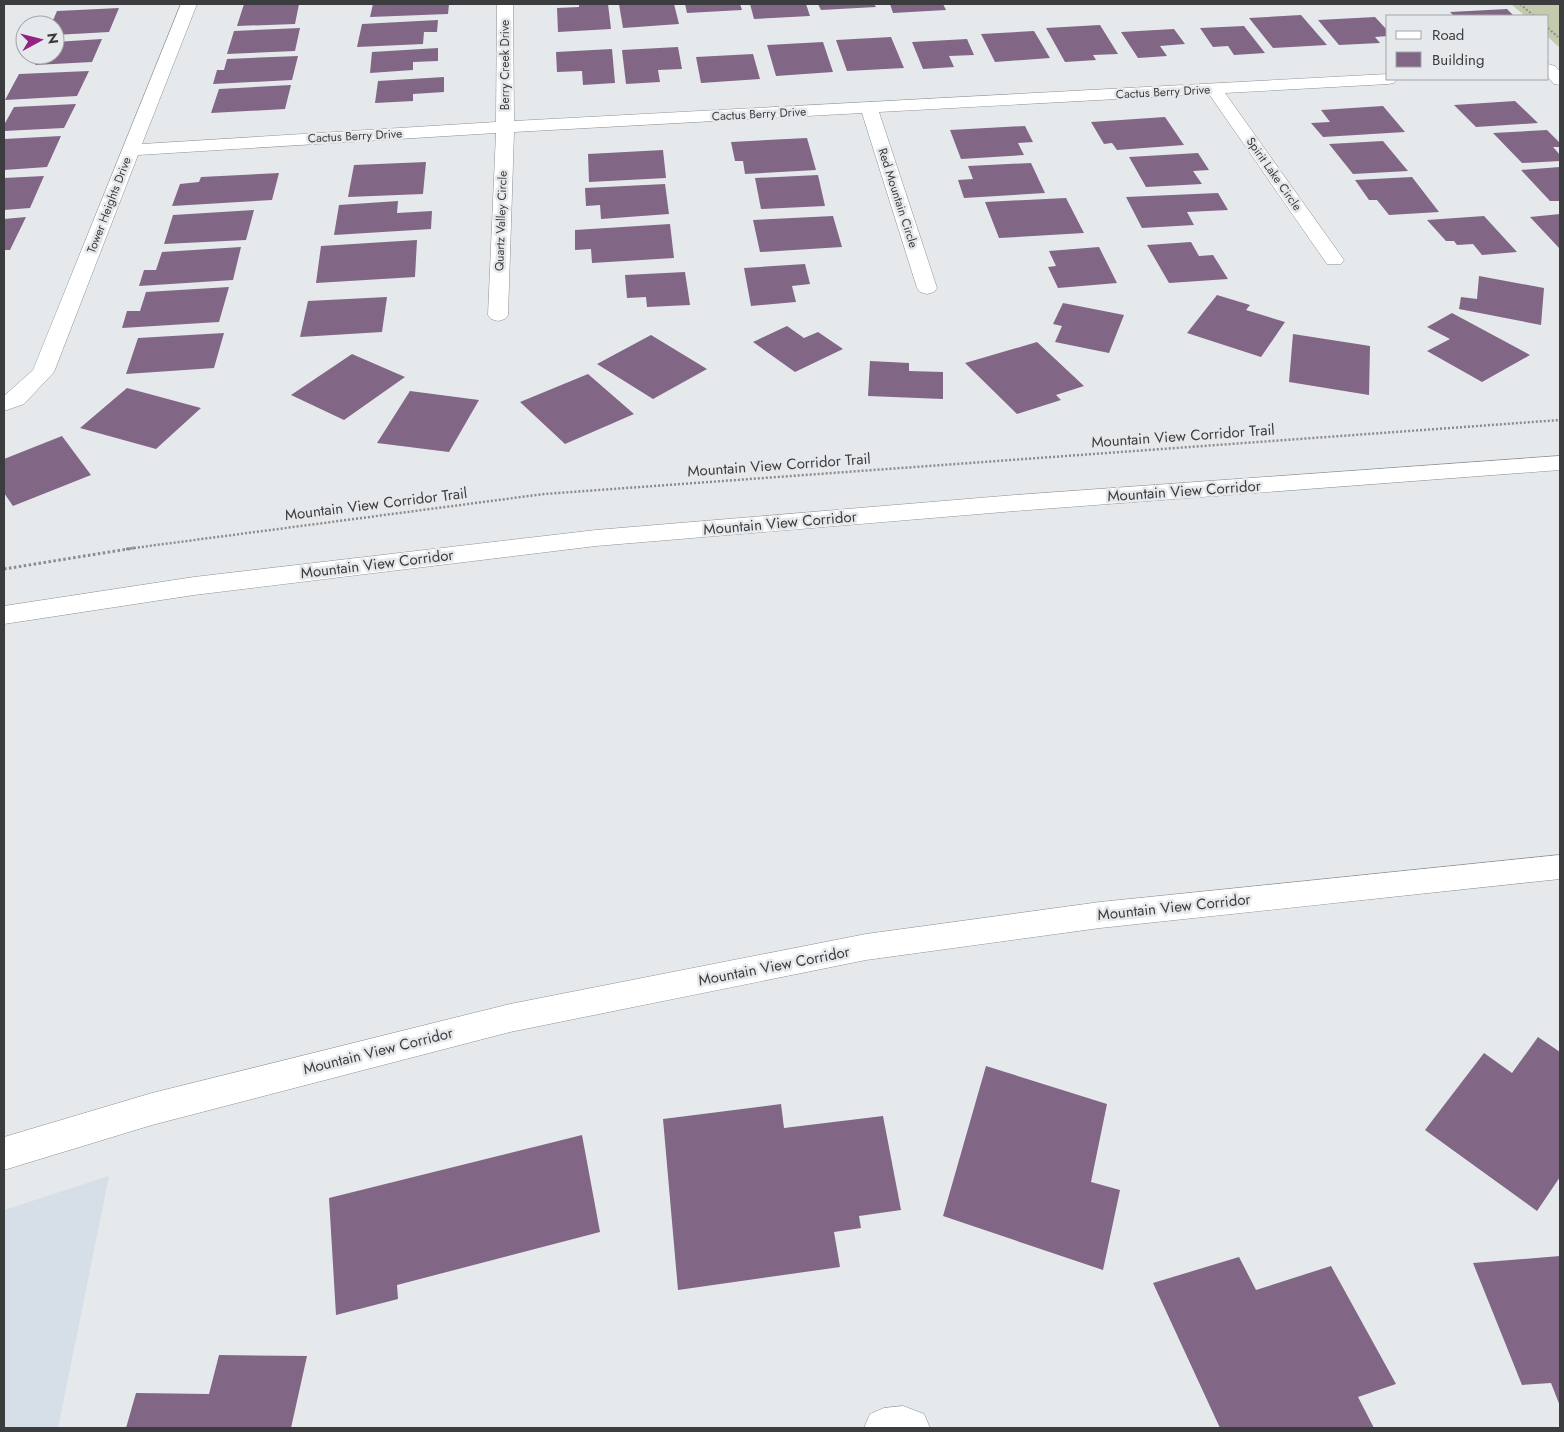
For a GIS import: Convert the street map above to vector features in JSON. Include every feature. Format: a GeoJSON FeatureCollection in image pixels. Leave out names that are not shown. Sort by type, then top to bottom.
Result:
{"type":"FeatureCollection","features":[{"type":"Feature","properties":{"kind":"main road","name":"Tower Heights Drive"},"geometry":{"type":"LineString","coordinates":[[10,401],[43,372],[189,4]]}},
{"type":"Feature","properties":{"kind":"main road","name":"Berry Creek Drive"},"geometry":{"type":"LineString","coordinates":[[505,4],[505,127]]}},
{"type":"Feature","properties":{"kind":"main road","name":"Cactus Berry Drive"},"geometry":{"type":"LineString","coordinates":[[130,150],[505,127],[1386,79]]}},
{"type":"Feature","properties":{"kind":"main road","name":"Spirit Lake Circle"},"geometry":{"type":"LineString","coordinates":[[1214,89],[1334,260]]}},
{"type":"Feature","properties":{"kind":"main road","name":"Red Mountain Circle"},"geometry":{"type":"LineString","coordinates":[[869,108],[927,288]]}},
{"type":"Feature","properties":{"kind":"main road","name":"Quartz Valley Circle"},"geometry":{"type":"LineString","coordinates":[[498,315],[505,127]]}},
{"type":"Feature","properties":{"kind":"main road","name":"Mountain View Corridor"},"geometry":{"type":"LineString","coordinates":[[4,615],[194,586],[596,538],[1005,504],[1560,463]]}},
{"type":"Feature","properties":{"kind":"main road","name":"Mountain View Corridor"},"geometry":{"type":"LineString","coordinates":[[4,1154],[152,1109],[510,1018],[866,948],[1100,915],[1560,868]]}},
{"type":"Feature","properties":{"kind":"path"},"geometry":{"type":"LineString","coordinates":[[1520,4],[1533,15]]}},
{"type":"Feature","properties":{"kind":"path"},"geometry":{"type":"LineString","coordinates":[[1549,29],[1560,39]]}},
{"type":"Feature","properties":{"kind":"path","name":"Mountain View Corridor Trail"},"geometry":{"type":"LineString","coordinates":[[4,569],[143,546],[544,494],[1560,420]]}},
{"type":"Feature","properties":{"kind":"shaded area"},"geometry":{"type":"Polygon","coordinates":[[[109,1176],[58,1428],[4,1428],[4,1210],[109,1176]]]}},
{"type":"Feature","properties":{"kind":"green space"},"geometry":{"type":"Polygon","coordinates":[[[1511,4],[1560,4],[1560,48],[1549,38],[1549,15],[1524,15],[1511,4]]]}},
{"type":"Feature","properties":{"kind":"building"},"geometry":{"type":"Polygon","coordinates":[[[244,4],[299,4],[295,24],[237,26],[244,4]]]}},
{"type":"Feature","properties":{"kind":"building"},"geometry":{"type":"Polygon","coordinates":[[[373,4],[449,4],[448,14],[370,17],[373,4]]]}},
{"type":"Feature","properties":{"kind":"building"},"geometry":{"type":"Polygon","coordinates":[[[579,4],[608,4],[611,29],[558,32],[557,8],[579,7],[579,4]]]}},
{"type":"Feature","properties":{"kind":"building"},"geometry":{"type":"Polygon","coordinates":[[[619,4],[674,4],[679,24],[623,28],[619,4]]]}},
{"type":"Feature","properties":{"kind":"building"},"geometry":{"type":"Polygon","coordinates":[[[685,4],[740,4],[742,10],[687,13],[685,4]]]}},
{"type":"Feature","properties":{"kind":"building"},"geometry":{"type":"Polygon","coordinates":[[[750,4],[806,4],[810,16],[754,19],[750,4]]]}},
{"type":"Feature","properties":{"kind":"building"},"geometry":{"type":"Polygon","coordinates":[[[818,4],[874,4],[876,7],[821,10],[818,4]]]}},
{"type":"Feature","properties":{"kind":"building"},"geometry":{"type":"Polygon","coordinates":[[[890,4],[943,4],[946,10],[893,13],[890,4]]]}},
{"type":"Feature","properties":{"kind":"building"},"geometry":{"type":"Polygon","coordinates":[[[119,8],[109,32],[65,34],[65,15],[55,15],[57,11],[119,8]]]}},
{"type":"Feature","properties":{"kind":"building"},"geometry":{"type":"Polygon","coordinates":[[[1507,9],[1513,15],[1453,15],[1450,12],[1507,9]]]}},
{"type":"Feature","properties":{"kind":"building"},"geometry":{"type":"Polygon","coordinates":[[[1301,15],[1327,45],[1273,48],[1249,18],[1301,15]]]}},
{"type":"Feature","properties":{"kind":"building"},"geometry":{"type":"Polygon","coordinates":[[[1375,17],[1386,29],[1386,36],[1375,37],[1380,43],[1339,45],[1318,20],[1375,17]]]}},
{"type":"Feature","properties":{"kind":"building"},"geometry":{"type":"Polygon","coordinates":[[[438,20],[437,32],[424,32],[423,44],[357,47],[362,24],[438,20]]]}},
{"type":"Feature","properties":{"kind":"building"},"geometry":{"type":"Polygon","coordinates":[[[1100,25],[1118,54],[1093,55],[1096,60],[1065,62],[1046,28],[1100,25]]]}},
{"type":"Feature","properties":{"kind":"building"},"geometry":{"type":"Polygon","coordinates":[[[1244,26],[1265,53],[1234,55],[1228,46],[1213,47],[1200,28],[1244,26]]]}},
{"type":"Feature","properties":{"kind":"building"},"geometry":{"type":"Polygon","coordinates":[[[300,28],[295,51],[227,54],[234,31],[300,28]]]}},
{"type":"Feature","properties":{"kind":"building"},"geometry":{"type":"Polygon","coordinates":[[[1174,29],[1185,44],[1160,46],[1167,56],[1138,58],[1121,32],[1174,29]]]}},
{"type":"Feature","properties":{"kind":"building"},"geometry":{"type":"Polygon","coordinates":[[[1034,31],[1050,58],[995,62],[981,34],[1034,31]]]}},
{"type":"Feature","properties":{"kind":"building"},"geometry":{"type":"Polygon","coordinates":[[[891,37],[904,68],[847,71],[836,40],[891,37]]]}},
{"type":"Feature","properties":{"kind":"building"},"geometry":{"type":"Polygon","coordinates":[[[102,39],[92,62],[65,63],[65,41],[102,39]]]}},
{"type":"Feature","properties":{"kind":"building"},"geometry":{"type":"Polygon","coordinates":[[[967,39],[974,55],[949,56],[954,67],[923,69],[912,42],[967,39]]]}},
{"type":"Feature","properties":{"kind":"building"},"geometry":{"type":"Polygon","coordinates":[[[823,42],[833,72],[776,76],[767,45],[823,42]]]}},
{"type":"Feature","properties":{"kind":"building"},"geometry":{"type":"Polygon","coordinates":[[[678,47],[682,69],[658,70],[660,82],[626,84],[622,50],[678,47]]]}},
{"type":"Feature","properties":{"kind":"building"},"geometry":{"type":"Polygon","coordinates":[[[438,48],[438,61],[413,62],[413,70],[370,73],[372,52],[438,48]]]}},
{"type":"Feature","properties":{"kind":"building"},"geometry":{"type":"Polygon","coordinates":[[[612,49],[615,83],[583,85],[582,71],[557,72],[556,52],[612,49]]]}},
{"type":"Feature","properties":{"kind":"building"},"geometry":{"type":"Polygon","coordinates":[[[753,54],[760,79],[701,83],[696,57],[753,54]]]}},
{"type":"Feature","properties":{"kind":"building"},"geometry":{"type":"Polygon","coordinates":[[[298,56],[292,80],[213,84],[217,70],[224,70],[227,59],[298,56]]]}},
{"type":"Feature","properties":{"kind":"building"},"geometry":{"type":"Polygon","coordinates":[[[89,71],[77,96],[5,100],[19,74],[89,71]]]}},
{"type":"Feature","properties":{"kind":"building"},"geometry":{"type":"Polygon","coordinates":[[[444,77],[444,92],[413,94],[413,101],[375,103],[378,81],[444,77]]]}},
{"type":"Feature","properties":{"kind":"building"},"geometry":{"type":"Polygon","coordinates":[[[291,85],[285,109],[211,113],[219,89],[291,85]]]}},
{"type":"Feature","properties":{"kind":"building"},"geometry":{"type":"Polygon","coordinates":[[[1515,101],[1538,123],[1476,127],[1454,105],[1515,101]]]}},
{"type":"Feature","properties":{"kind":"building"},"geometry":{"type":"Polygon","coordinates":[[[76,104],[64,128],[4,131],[4,125],[14,107],[76,104]]]}},
{"type":"Feature","properties":{"kind":"building"},"geometry":{"type":"Polygon","coordinates":[[[1383,106],[1405,132],[1323,137],[1311,123],[1330,122],[1321,110],[1383,106]]]}},
{"type":"Feature","properties":{"kind":"building"},"geometry":{"type":"Polygon","coordinates":[[[1165,117],[1184,145],[1117,150],[1112,143],[1104,144],[1091,122],[1165,117]]]}},
{"type":"Feature","properties":{"kind":"building"},"geometry":{"type":"Polygon","coordinates":[[[1025,126],[1033,142],[1018,143],[1024,155],[961,159],[950,130],[1025,126]]]}},
{"type":"Feature","properties":{"kind":"building"},"geometry":{"type":"Polygon","coordinates":[[[1547,130],[1560,143],[1560,147],[1553,147],[1560,155],[1560,161],[1522,163],[1493,133],[1547,130]]]}},
{"type":"Feature","properties":{"kind":"building"},"geometry":{"type":"Polygon","coordinates":[[[61,136],[47,167],[4,170],[4,139],[61,136]]]}},
{"type":"Feature","properties":{"kind":"building"},"geometry":{"type":"Polygon","coordinates":[[[807,138],[816,170],[745,174],[743,161],[735,161],[731,142],[807,138]]]}},
{"type":"Feature","properties":{"kind":"building"},"geometry":{"type":"Polygon","coordinates":[[[1383,141],[1408,171],[1353,174],[1329,144],[1383,141]]]}},
{"type":"Feature","properties":{"kind":"building"},"geometry":{"type":"Polygon","coordinates":[[[663,150],[666,178],[589,182],[588,154],[663,150]]]}},
{"type":"Feature","properties":{"kind":"building"},"geometry":{"type":"Polygon","coordinates":[[[1198,153],[1209,170],[1193,171],[1202,184],[1146,187],[1129,157],[1198,153]]]}},
{"type":"Feature","properties":{"kind":"building"},"geometry":{"type":"Polygon","coordinates":[[[426,162],[423,194],[348,197],[354,165],[426,162]]]}},
{"type":"Feature","properties":{"kind":"building"},"geometry":{"type":"Polygon","coordinates":[[[1031,163],[1045,193],[964,198],[958,180],[973,179],[968,166],[1031,163]]]}},
{"type":"Feature","properties":{"kind":"building"},"geometry":{"type":"Polygon","coordinates":[[[1560,167],[1560,201],[1550,201],[1521,170],[1560,167]]]}},
{"type":"Feature","properties":{"kind":"building"},"geometry":{"type":"Polygon","coordinates":[[[279,173],[272,200],[172,206],[180,184],[199,182],[201,177],[279,173]]]}},
{"type":"Feature","properties":{"kind":"building"},"geometry":{"type":"Polygon","coordinates":[[[818,175],[825,206],[761,209],[755,178],[818,175]]]}},
{"type":"Feature","properties":{"kind":"building"},"geometry":{"type":"Polygon","coordinates":[[[44,176],[30,208],[4,210],[4,178],[44,176]]]}},
{"type":"Feature","properties":{"kind":"building"},"geometry":{"type":"Polygon","coordinates":[[[1412,177],[1439,212],[1389,215],[1377,200],[1369,200],[1355,180],[1412,177]]]}},
{"type":"Feature","properties":{"kind":"building"},"geometry":{"type":"Polygon","coordinates":[[[665,184],[669,214],[601,219],[600,205],[586,206],[585,188],[665,184]]]}},
{"type":"Feature","properties":{"kind":"building"},"geometry":{"type":"Polygon","coordinates":[[[1218,193],[1228,210],[1187,212],[1194,225],[1142,228],[1126,197],[1218,193]]]}},
{"type":"Feature","properties":{"kind":"building"},"geometry":{"type":"Polygon","coordinates":[[[1066,198],[1084,233],[999,238],[985,202],[1066,198]]]}},
{"type":"Feature","properties":{"kind":"building"},"geometry":{"type":"Polygon","coordinates":[[[398,201],[397,213],[432,211],[431,229],[334,235],[339,205],[398,201]]]}},
{"type":"Feature","properties":{"kind":"building"},"geometry":{"type":"Polygon","coordinates":[[[254,210],[246,240],[164,244],[173,215],[254,210]]]}},
{"type":"Feature","properties":{"kind":"building"},"geometry":{"type":"Polygon","coordinates":[[[1560,214],[1560,249],[1530,217],[1560,214]]]}},
{"type":"Feature","properties":{"kind":"building"},"geometry":{"type":"Polygon","coordinates":[[[833,216],[842,247],[760,252],[753,220],[833,216]]]}},
{"type":"Feature","properties":{"kind":"building"},"geometry":{"type":"Polygon","coordinates":[[[1484,216],[1517,252],[1482,255],[1473,244],[1457,245],[1454,241],[1446,241],[1427,220],[1484,216]]]}},
{"type":"Feature","properties":{"kind":"building"},"geometry":{"type":"Polygon","coordinates":[[[26,217],[10,250],[4,250],[4,219],[26,217]]]}},
{"type":"Feature","properties":{"kind":"building"},"geometry":{"type":"Polygon","coordinates":[[[670,224],[674,258],[592,263],[591,249],[575,250],[575,230],[670,224]]]}},
{"type":"Feature","properties":{"kind":"building"},"geometry":{"type":"Polygon","coordinates":[[[417,240],[415,277],[316,283],[321,246],[417,240]]]}},
{"type":"Feature","properties":{"kind":"building"},"geometry":{"type":"Polygon","coordinates":[[[1191,242],[1199,256],[1213,255],[1228,279],[1169,283],[1147,245],[1191,242]]]}},
{"type":"Feature","properties":{"kind":"building"},"geometry":{"type":"Polygon","coordinates":[[[241,247],[233,280],[139,286],[144,270],[156,270],[162,252],[241,247]]]}},
{"type":"Feature","properties":{"kind":"building"},"geometry":{"type":"Polygon","coordinates":[[[1099,247],[1117,283],[1058,288],[1048,267],[1056,266],[1049,251],[1099,247]]]}},
{"type":"Feature","properties":{"kind":"building"},"geometry":{"type":"Polygon","coordinates":[[[805,264],[810,284],[792,286],[796,302],[751,306],[744,268],[805,264]]]}},
{"type":"Feature","properties":{"kind":"building"},"geometry":{"type":"Polygon","coordinates":[[[685,272],[690,305],[647,307],[646,297],[627,298],[625,275],[685,272]]]}},
{"type":"Feature","properties":{"kind":"building"},"geometry":{"type":"Polygon","coordinates":[[[1479,276],[1544,288],[1541,325],[1459,309],[1461,297],[1477,299],[1479,276]]]}},
{"type":"Feature","properties":{"kind":"building"},"geometry":{"type":"Polygon","coordinates":[[[229,287],[219,322],[122,328],[127,311],[140,311],[146,292],[229,287]]]}},
{"type":"Feature","properties":{"kind":"building"},"geometry":{"type":"Polygon","coordinates":[[[1217,295],[1250,305],[1246,310],[1285,322],[1261,357],[1187,333],[1217,295]]]}},
{"type":"Feature","properties":{"kind":"building"},"geometry":{"type":"Polygon","coordinates":[[[387,297],[382,332],[300,337],[308,301],[387,297]]]}},
{"type":"Feature","properties":{"kind":"building"},"geometry":{"type":"Polygon","coordinates":[[[1063,303],[1124,315],[1109,353],[1055,342],[1062,326],[1053,324],[1063,303]]]}},
{"type":"Feature","properties":{"kind":"building"},"geometry":{"type":"Polygon","coordinates":[[[1452,313],[1530,355],[1482,382],[1427,351],[1450,339],[1427,327],[1452,313]]]}},
{"type":"Feature","properties":{"kind":"building"},"geometry":{"type":"Polygon","coordinates":[[[787,326],[804,338],[818,332],[843,349],[795,372],[753,342],[787,326]]]}},
{"type":"Feature","properties":{"kind":"building"},"geometry":{"type":"Polygon","coordinates":[[[224,333],[214,368],[126,374],[138,338],[224,333]]]}},
{"type":"Feature","properties":{"kind":"building"},"geometry":{"type":"Polygon","coordinates":[[[1293,334],[1370,346],[1369,395],[1289,382],[1293,334]]]}},
{"type":"Feature","properties":{"kind":"building"},"geometry":{"type":"Polygon","coordinates":[[[651,335],[707,369],[653,399],[597,364],[651,335]]]}},
{"type":"Feature","properties":{"kind":"building"},"geometry":{"type":"Polygon","coordinates":[[[1037,342],[1084,386],[1056,395],[1061,400],[1017,414],[965,363],[1037,342]]]}},
{"type":"Feature","properties":{"kind":"building"},"geometry":{"type":"Polygon","coordinates":[[[352,354],[405,377],[344,420],[291,395],[352,354]]]}},
{"type":"Feature","properties":{"kind":"building"},"geometry":{"type":"Polygon","coordinates":[[[870,361],[909,363],[909,371],[943,372],[943,399],[868,396],[870,361]]]}},
{"type":"Feature","properties":{"kind":"building"},"geometry":{"type":"Polygon","coordinates":[[[588,374],[634,414],[565,444],[520,402],[588,374]]]}},
{"type":"Feature","properties":{"kind":"building"},"geometry":{"type":"Polygon","coordinates":[[[127,388],[201,408],[156,449],[80,428],[127,388]]]}},
{"type":"Feature","properties":{"kind":"building"},"geometry":{"type":"Polygon","coordinates":[[[410,391],[479,400],[449,452],[377,443],[410,391]]]}},
{"type":"Feature","properties":{"kind":"building"},"geometry":{"type":"Polygon","coordinates":[[[62,436],[91,475],[13,506],[4,493],[4,459],[62,436]]]}},
{"type":"Feature","properties":{"kind":"building"},"geometry":{"type":"Polygon","coordinates":[[[1538,1037],[1560,1052],[1560,1177],[1537,1211],[1425,1130],[1484,1053],[1512,1073],[1538,1037]]]}},
{"type":"Feature","properties":{"kind":"building"},"geometry":{"type":"Polygon","coordinates":[[[986,1066],[1107,1104],[1091,1182],[1120,1190],[1103,1270],[943,1216],[986,1066]]]}},
{"type":"Feature","properties":{"kind":"building"},"geometry":{"type":"Polygon","coordinates":[[[781,1104],[784,1128],[883,1116],[901,1210],[859,1216],[861,1228],[834,1232],[840,1267],[678,1290],[663,1119],[781,1104]]]}},
{"type":"Feature","properties":{"kind":"building"},"geometry":{"type":"Polygon","coordinates":[[[582,1135],[600,1232],[397,1285],[398,1299],[336,1315],[329,1198],[582,1135]]]}},
{"type":"Feature","properties":{"kind":"building"},"geometry":{"type":"Polygon","coordinates":[[[1560,1256],[1560,1406],[1551,1383],[1522,1385],[1473,1263],[1560,1256]]]}},
{"type":"Feature","properties":{"kind":"building"},"geometry":{"type":"Polygon","coordinates":[[[1239,1257],[1256,1290],[1331,1266],[1396,1384],[1358,1397],[1374,1428],[1220,1428],[1153,1283],[1239,1257]]]}},
{"type":"Feature","properties":{"kind":"building"},"geometry":{"type":"Polygon","coordinates":[[[219,1355],[307,1356],[291,1428],[126,1428],[136,1393],[209,1394],[219,1355]]]}}]}
